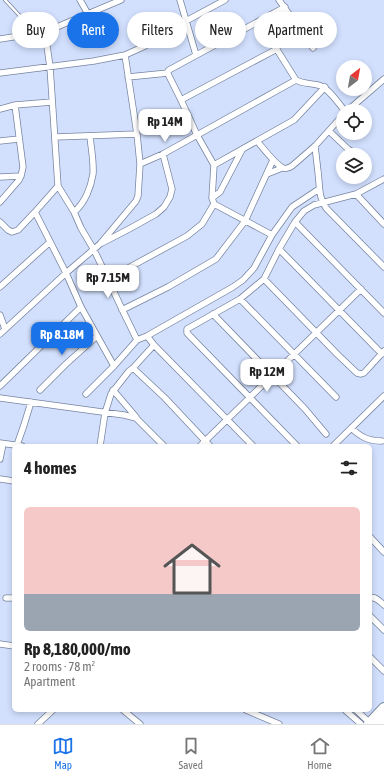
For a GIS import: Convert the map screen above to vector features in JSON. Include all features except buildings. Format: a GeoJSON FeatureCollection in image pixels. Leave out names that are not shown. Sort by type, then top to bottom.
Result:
{"type":"FeatureCollection","features":[{"type":"Feature","properties":{"kind":"highway"},"geometry":{"type":"LineString","coordinates":[[370,724],[384,708]]}},
{"type":"Feature","properties":{"kind":"highway"},"geometry":{"type":"LineString","coordinates":[[370,724],[384,719]]}},
{"type":"Feature","properties":{"kind":"street"},"geometry":{"type":"LineString","coordinates":[[80,0],[87,12]]}},
{"type":"Feature","properties":{"kind":"street"},"geometry":{"type":"LineString","coordinates":[[93,12],[121,0]]}},
{"type":"Feature","properties":{"kind":"street"},"geometry":{"type":"LineString","coordinates":[[180,0],[183,12]]}},
{"type":"Feature","properties":{"kind":"street"},"geometry":{"type":"LineString","coordinates":[[187,21],[225,0]]}},
{"type":"Feature","properties":{"kind":"street"},"geometry":{"type":"LineString","coordinates":[[279,0],[288,12]]}},
{"type":"Feature","properties":{"kind":"street"},"geometry":{"type":"LineString","coordinates":[[276,12],[285,7]]}},
{"type":"Feature","properties":{"kind":"street"},"geometry":{"type":"LineString","coordinates":[[128,77],[168,73],[169,70],[254,24]]}},
{"type":"Feature","properties":{"kind":"street"},"geometry":{"type":"LineString","coordinates":[[187,25],[196,55]]}},
{"type":"Feature","properties":{"kind":"street"},"geometry":{"type":"LineString","coordinates":[[0,39],[12,37]]}},
{"type":"Feature","properties":{"kind":"street"},"geometry":{"type":"LineString","coordinates":[[46,48],[50,67],[58,186],[94,250],[137,340]]}},
{"type":"Feature","properties":{"kind":"street"},"geometry":{"type":"LineString","coordinates":[[0,73],[94,61],[125,55],[141,48]]}},
{"type":"Feature","properties":{"kind":"street"},"geometry":{"type":"LineString","coordinates":[[181,100],[277,49],[296,80],[325,87],[340,104]]}},
{"type":"Feature","properties":{"kind":"street"},"geometry":{"type":"LineString","coordinates":[[0,334],[66,273],[94,250],[136,201],[138,196],[140,164],[125,55]]}},
{"type":"Feature","properties":{"kind":"street"},"geometry":{"type":"LineString","coordinates":[[168,73],[197,135],[214,164],[213,201]]}},
{"type":"Feature","properties":{"kind":"street"},"geometry":{"type":"LineString","coordinates":[[140,164],[163,154],[296,80]]}},
{"type":"Feature","properties":{"kind":"street"},"geometry":{"type":"LineString","coordinates":[[354,104],[383,80]]}},
{"type":"Feature","properties":{"kind":"street"},"geometry":{"type":"LineString","coordinates":[[214,164],[296,119],[325,87]]}},
{"type":"Feature","properties":{"kind":"street"},"geometry":{"type":"LineString","coordinates":[[0,108],[15,105],[52,102]]}},
{"type":"Feature","properties":{"kind":"street"},"geometry":{"type":"LineString","coordinates":[[0,202],[19,180],[23,167],[15,105]]}},
{"type":"Feature","properties":{"kind":"street"},"geometry":{"type":"LineString","coordinates":[[267,174],[292,166],[315,146],[336,122]]}},
{"type":"Feature","properties":{"kind":"street"},"geometry":{"type":"LineString","coordinates":[[328,131],[347,148]]}},
{"type":"Feature","properties":{"kind":"street"},"geometry":{"type":"LineString","coordinates":[[55,137],[137,134]]}},
{"type":"Feature","properties":{"kind":"street"},"geometry":{"type":"LineString","coordinates":[[74,212],[86,197],[93,173],[90,136]]}},
{"type":"Feature","properties":{"kind":"street"},"geometry":{"type":"LineString","coordinates":[[0,141],[19,139]]}},
{"type":"Feature","properties":{"kind":"street"},"geometry":{"type":"LineString","coordinates":[[257,141],[282,168]]}},
{"type":"Feature","properties":{"kind":"street"},"geometry":{"type":"LineString","coordinates":[[315,146],[321,201],[326,208],[384,267]]}},
{"type":"Feature","properties":{"kind":"street"},"geometry":{"type":"LineString","coordinates":[[108,279],[188,236],[202,224],[242,149]]}},
{"type":"Feature","properties":{"kind":"street"},"geometry":{"type":"LineString","coordinates":[[100,244],[156,214],[164,207],[170,197],[172,189],[163,154]]}},
{"type":"Feature","properties":{"kind":"street"},"geometry":{"type":"LineString","coordinates":[[122,310],[216,259],[245,221],[273,160]]}},
{"type":"Feature","properties":{"kind":"street"},"geometry":{"type":"LineString","coordinates":[[0,178],[21,176]]}},
{"type":"Feature","properties":{"kind":"street"},"geometry":{"type":"LineString","coordinates":[[295,444],[187,332],[188,328],[240,299],[264,279],[295,222],[304,212],[321,201],[356,194],[384,179]]}},
{"type":"Feature","properties":{"kind":"street"},"geometry":{"type":"LineString","coordinates":[[0,222],[12,232],[18,230],[58,186]]}},
{"type":"Feature","properties":{"kind":"street"},"geometry":{"type":"LineString","coordinates":[[86,394],[137,340],[148,337],[243,280],[254,268],[272,236],[292,207],[319,190]]}},
{"type":"Feature","properties":{"kind":"street"},"geometry":{"type":"LineString","coordinates":[[356,194],[384,224]]}},
{"type":"Feature","properties":{"kind":"street"},"geometry":{"type":"LineString","coordinates":[[213,201],[272,236]]}},
{"type":"Feature","properties":{"kind":"street"},"geometry":{"type":"LineString","coordinates":[[35,212],[66,273],[81,307],[114,366]]}},
{"type":"Feature","properties":{"kind":"street"},"geometry":{"type":"LineString","coordinates":[[295,222],[384,313]]}},
{"type":"Feature","properties":{"kind":"street"},"geometry":{"type":"LineString","coordinates":[[0,287],[50,242]]}},
{"type":"Feature","properties":{"kind":"street"},"geometry":{"type":"LineString","coordinates":[[264,279],[357,373],[364,373],[383,353],[339,311],[279,249]]}},
{"type":"Feature","properties":{"kind":"street"},"geometry":{"type":"LineString","coordinates":[[133,368],[165,398],[207,444],[227,420],[361,289]]}},
{"type":"Feature","properties":{"kind":"street"},"geometry":{"type":"LineString","coordinates":[[240,299],[336,397]]}},
{"type":"Feature","properties":{"kind":"street"},"geometry":{"type":"LineString","coordinates":[[0,386],[81,307]]}},
{"type":"Feature","properties":{"kind":"street"},"geometry":{"type":"LineString","coordinates":[[213,314],[305,409],[326,434]]}},
{"type":"Feature","properties":{"kind":"street"},"geometry":{"type":"LineString","coordinates":[[0,315],[5,329]]}},
{"type":"Feature","properties":{"kind":"street"},"geometry":{"type":"LineString","coordinates":[[40,390],[97,336]]}},
{"type":"Feature","properties":{"kind":"street"},"geometry":{"type":"LineString","coordinates":[[148,337],[251,444]]}},
{"type":"Feature","properties":{"kind":"street"},"geometry":{"type":"LineString","coordinates":[[100,444],[105,413],[113,390],[128,371],[133,368],[154,344]]}},
{"type":"Feature","properties":{"kind":"street"},"geometry":{"type":"LineString","coordinates":[[113,390],[136,418],[162,444]]}},
{"type":"Feature","properties":{"kind":"street"},"geometry":{"type":"LineString","coordinates":[[335,444],[384,397]]}},
{"type":"Feature","properties":{"kind":"street"},"geometry":{"type":"LineString","coordinates":[[0,398],[136,418]]}},
{"type":"Feature","properties":{"kind":"street"},"geometry":{"type":"LineString","coordinates":[[19,444],[31,402]]}},
{"type":"Feature","properties":{"kind":"street"},"geometry":{"type":"LineString","coordinates":[[351,428],[367,440],[382,441]]}},
{"type":"Feature","properties":{"kind":"street"},"geometry":{"type":"LineString","coordinates":[[0,459],[1,444],[12,445]]}},
{"type":"Feature","properties":{"kind":"street"},"geometry":{"type":"LineString","coordinates":[[0,479],[12,481]]}},
{"type":"Feature","properties":{"kind":"street"},"geometry":{"type":"LineString","coordinates":[[372,539],[384,552]]}},
{"type":"Feature","properties":{"kind":"street"},"geometry":{"type":"LineString","coordinates":[[372,597],[375,597],[384,605]]}},
{"type":"Feature","properties":{"kind":"street"},"geometry":{"type":"LineString","coordinates":[[6,598],[12,598]]}},
{"type":"Feature","properties":{"kind":"street"},"geometry":{"type":"LineString","coordinates":[[372,618],[384,630]]}},
{"type":"Feature","properties":{"kind":"street"},"geometry":{"type":"LineString","coordinates":[[0,644],[12,646]]}},
{"type":"Feature","properties":{"kind":"street"},"geometry":{"type":"LineString","coordinates":[[372,660],[384,671]]}},
{"type":"Feature","properties":{"kind":"street"},"geometry":{"type":"LineString","coordinates":[[40,723],[51,712]]}},
{"type":"Feature","properties":{"kind":"street"},"geometry":{"type":"LineString","coordinates":[[125,712],[140,724]]}},
{"type":"Feature","properties":{"kind":"street"},"geometry":{"type":"LineString","coordinates":[[251,712],[279,724]]}},
{"type":"Feature","properties":{"kind":"street"},"geometry":{"type":"LineString","coordinates":[[349,712],[370,724]]}},
{"type":"Feature","properties":{"kind":"street"},"geometry":{"type":"LineString","coordinates":[[358,712],[370,724]]}},
{"type":"Feature","properties":{"kind":"lane"},"geometry":{"type":"LineString","coordinates":[[5,0],[16,12]]}}]}
